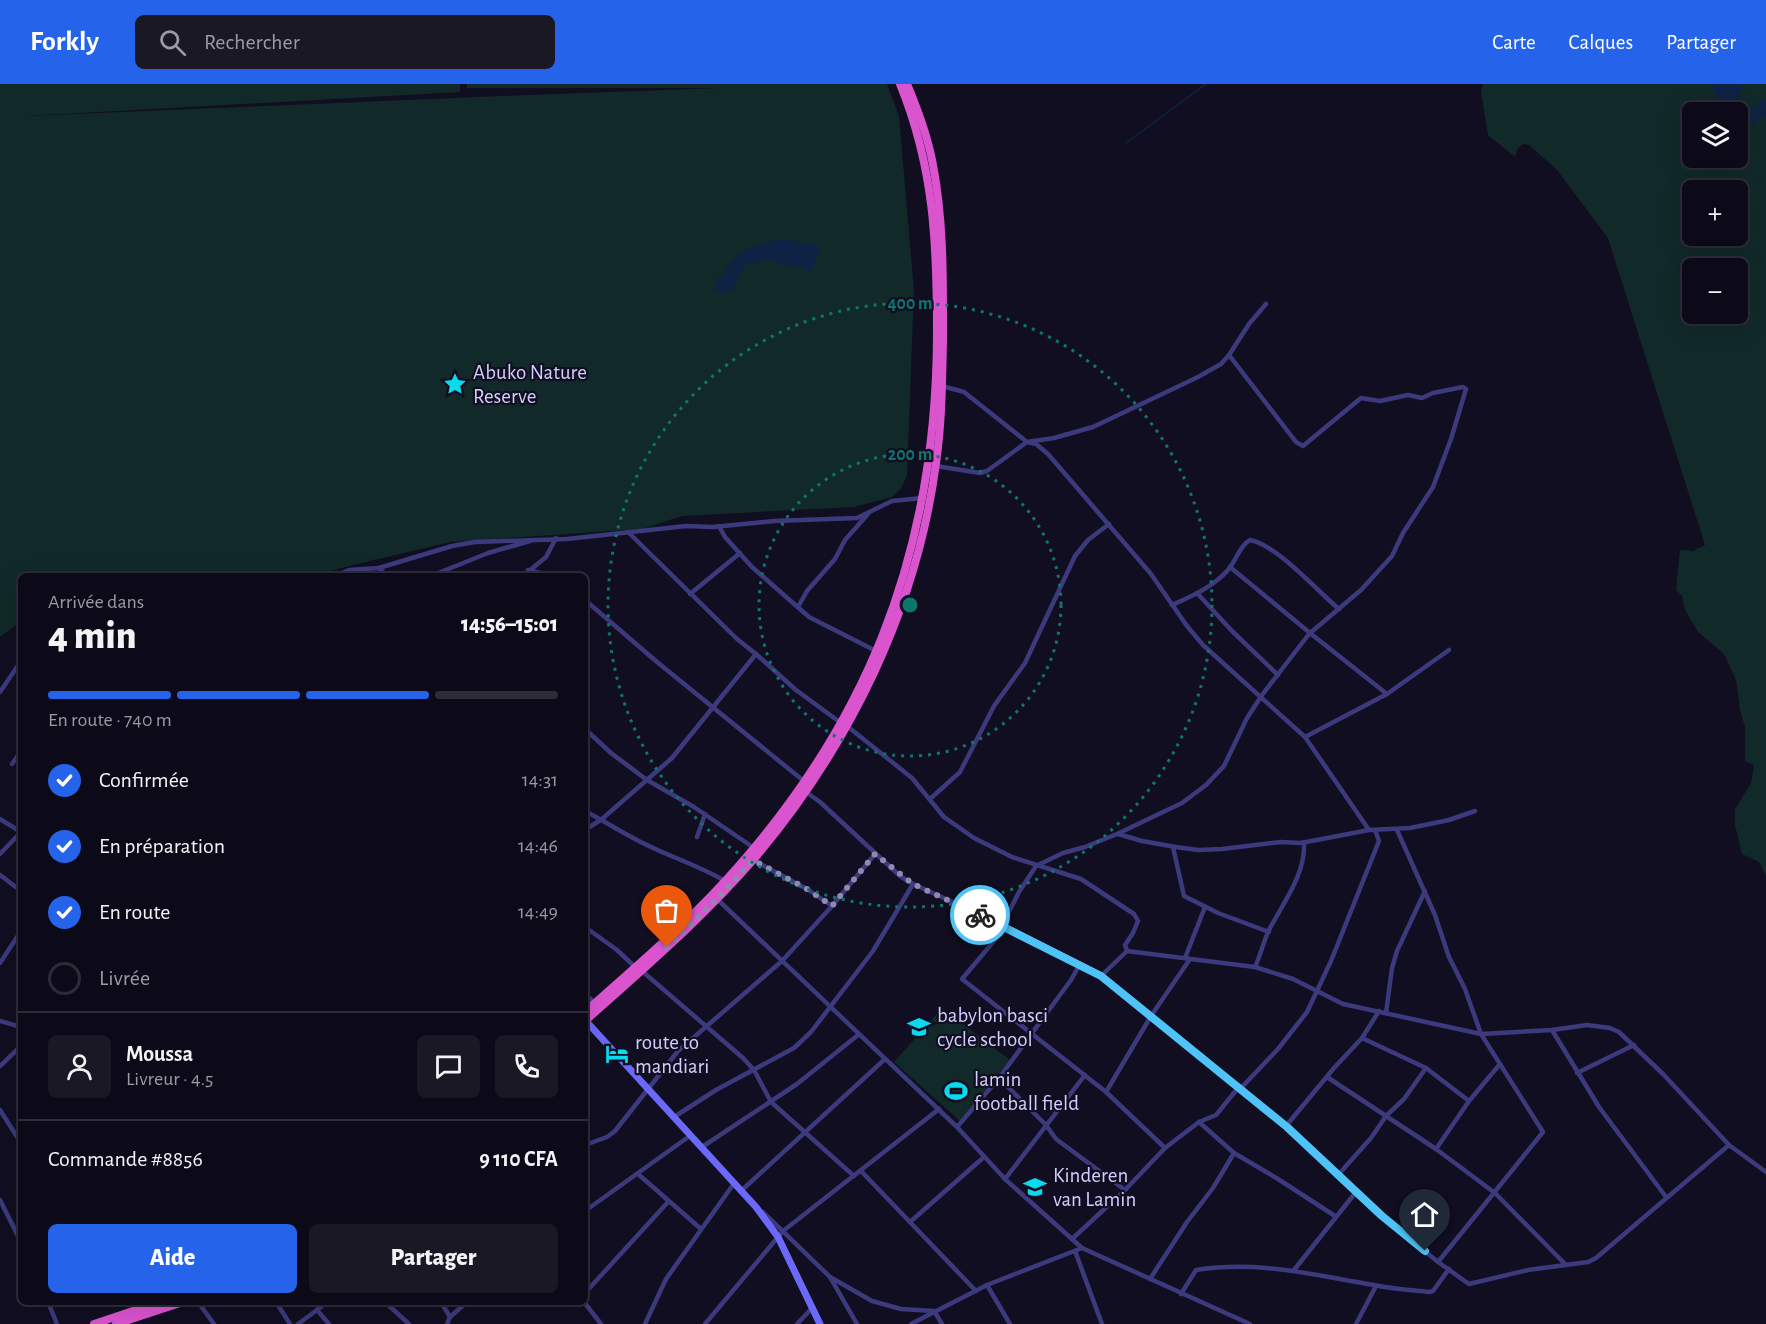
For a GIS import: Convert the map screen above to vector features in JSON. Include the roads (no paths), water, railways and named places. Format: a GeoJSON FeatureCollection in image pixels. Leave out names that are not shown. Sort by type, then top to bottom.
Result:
{"type":"FeatureCollection","features":[{"type":"Feature","properties":{"kind":"highway"},"geometry":{"type":"LineString","coordinates":[[588,1009],[680,936],[714,897],[753,860],[804,788],[865,692],[895,623],[914,564],[927,499],[935,414],[937,283],[931,194],[924,157],[911,111],[900,84]]}},
{"type":"Feature","properties":{"kind":"highway"},"geometry":{"type":"LineString","coordinates":[[845,725],[899,592],[936,466],[942,387],[943,284],[938,196],[924,129],[907,84]]}},
{"type":"Feature","properties":{"kind":"highway"},"geometry":{"type":"LineString","coordinates":[[714,897],[724,881],[804,788]]}},
{"type":"Feature","properties":{"kind":"highway"},"geometry":{"type":"LineString","coordinates":[[588,1018],[638,968]]}},
{"type":"Feature","properties":{"kind":"highway"},"geometry":{"type":"LineString","coordinates":[[94,1324],[135,1318],[174,1305]]}},
{"type":"Feature","properties":{"kind":"highway"},"geometry":{"type":"LineString","coordinates":[[135,1318],[138,1306]]}},
{"type":"Feature","properties":{"kind":"main road"},"geometry":{"type":"LineString","coordinates":[[588,1024],[781,1234],[820,1324]]}},
{"type":"Feature","properties":{"kind":"street"},"geometry":{"type":"LineString","coordinates":[[936,466],[980,473],[987,471],[1027,442],[1054,438],[1093,427],[1198,377],[1221,364],[1266,304]]}},
{"type":"Feature","properties":{"kind":"street"},"geometry":{"type":"LineString","coordinates":[[1165,1148],[1106,1092],[962,979],[994,941],[1001,924],[1036,866],[1118,834],[1182,803],[1206,785],[1224,766],[1247,718],[1262,695],[1310,633],[1361,590],[1386,563],[1428,497],[1451,439],[1465,387],[1433,393],[1422,398],[1408,395],[1380,401],[1361,398],[1312,441],[1303,446],[1296,442],[1229,355]]}},
{"type":"Feature","properties":{"kind":"street"},"geometry":{"type":"LineString","coordinates":[[942,387],[964,392],[1027,442],[1036,444],[1048,454],[1151,574],[1172,606],[1203,645],[1234,675],[1262,695],[1305,737],[1379,841],[1317,992],[1307,1012],[1293,1031],[1265,1064],[1242,1087],[1238,1088],[1216,1114],[1199,1122],[1165,1148],[1125,1190],[1072,1239]]}},
{"type":"Feature","properties":{"kind":"street"},"geometry":{"type":"LineString","coordinates":[[342,573],[349,570],[379,568],[452,546],[475,542],[556,538],[686,526],[857,518],[892,501],[927,499]]}},
{"type":"Feature","properties":{"kind":"street"},"geometry":{"type":"LineString","coordinates":[[798,607],[807,591],[835,559],[845,540],[870,512]]}},
{"type":"Feature","properties":{"kind":"street"},"geometry":{"type":"LineString","coordinates":[[930,799],[960,772],[994,706],[1025,663],[1075,555],[1088,540],[1109,524]]}},
{"type":"Feature","properties":{"kind":"street"},"geometry":{"type":"LineString","coordinates":[[719,526],[724,537],[752,567],[798,607],[824,625],[876,651]]}},
{"type":"Feature","properties":{"kind":"street"},"geometry":{"type":"LineString","coordinates":[[628,532],[737,639],[796,690],[912,778],[944,817],[994,849],[1036,866],[1081,879],[1134,914],[1138,921],[1125,945],[1127,951]]}},
{"type":"Feature","properties":{"kind":"street"},"geometry":{"type":"LineString","coordinates":[[438,573],[488,553],[540,538]]}},
{"type":"Feature","properties":{"kind":"street"},"geometry":{"type":"LineString","coordinates":[[526,573],[546,557],[556,538]]}},
{"type":"Feature","properties":{"kind":"street"},"geometry":{"type":"LineString","coordinates":[[1172,606],[1214,583],[1230,567],[1244,544],[1254,540],[1290,565],[1339,609]]}},
{"type":"Feature","properties":{"kind":"street"},"geometry":{"type":"LineString","coordinates":[[690,594],[740,553]]}},
{"type":"Feature","properties":{"kind":"street"},"geometry":{"type":"LineString","coordinates":[[1230,567],[1387,694]]}},
{"type":"Feature","properties":{"kind":"street"},"geometry":{"type":"LineString","coordinates":[[379,568],[384,573]]}},
{"type":"Feature","properties":{"kind":"street"},"geometry":{"type":"LineString","coordinates":[[528,570],[540,573]]}},
{"type":"Feature","properties":{"kind":"street"},"geometry":{"type":"LineString","coordinates":[[1197,593],[1232,631],[1278,675]]}},
{"type":"Feature","properties":{"kind":"street"},"geometry":{"type":"LineString","coordinates":[[588,603],[712,707],[875,854],[913,884],[1001,924],[1101,976],[1286,1126],[1356,1192],[1438,1262],[1469,1284],[1565,1264],[1588,1262],[1603,1253],[1729,1145]]}},
{"type":"Feature","properties":{"kind":"street"},"geometry":{"type":"LineString","coordinates":[[1305,737],[1387,694],[1449,650]]}},
{"type":"Feature","properties":{"kind":"street"},"geometry":{"type":"LineString","coordinates":[[588,828],[602,819],[672,758],[756,654]]}},
{"type":"Feature","properties":{"kind":"street"},"geometry":{"type":"LineString","coordinates":[[0,692],[18,665]]}},
{"type":"Feature","properties":{"kind":"street"},"geometry":{"type":"LineString","coordinates":[[588,732],[611,753],[647,780],[705,814],[754,848]]}},
{"type":"Feature","properties":{"kind":"street"},"geometry":{"type":"LineString","coordinates":[[12,764],[18,755]]}},
{"type":"Feature","properties":{"kind":"street"},"geometry":{"type":"LineString","coordinates":[[1118,834],[1173,847],[1198,850],[1280,842],[1304,842],[1372,830],[1397,830],[1449,820],[1475,811]]}},
{"type":"Feature","properties":{"kind":"street"},"geometry":{"type":"LineString","coordinates":[[588,812],[634,839],[702,867],[724,881]]}},
{"type":"Feature","properties":{"kind":"street"},"geometry":{"type":"LineString","coordinates":[[697,837],[705,814]]}},
{"type":"Feature","properties":{"kind":"street"},"geometry":{"type":"LineString","coordinates":[[0,819],[18,830]]}},
{"type":"Feature","properties":{"kind":"street"},"geometry":{"type":"LineString","coordinates":[[1397,830],[1425,891],[1481,1034],[1543,1132],[1438,1262]]}},
{"type":"Feature","properties":{"kind":"street"},"geometry":{"type":"LineString","coordinates":[[0,854],[18,835]]}},
{"type":"Feature","properties":{"kind":"street"},"geometry":{"type":"LineString","coordinates":[[1255,967],[1269,932],[1294,883],[1303,858],[1304,842]]}},
{"type":"Feature","properties":{"kind":"street"},"geometry":{"type":"LineString","coordinates":[[1173,847],[1184,896],[1205,907],[1269,932]]}},
{"type":"Feature","properties":{"kind":"street"},"geometry":{"type":"LineString","coordinates":[[588,1144],[607,1137],[615,1131],[678,1051],[782,961],[875,854]]}},
{"type":"Feature","properties":{"kind":"street"},"geometry":{"type":"LineString","coordinates":[[753,860],[807,889],[832,906]]}},
{"type":"Feature","properties":{"kind":"street"},"geometry":{"type":"LineString","coordinates":[[0,875],[18,889]]}},
{"type":"Feature","properties":{"kind":"street"},"geometry":{"type":"LineString","coordinates":[[674,1117],[716,1090],[794,1047],[811,1032],[873,951],[913,884]]}},
{"type":"Feature","properties":{"kind":"street"},"geometry":{"type":"LineString","coordinates":[[1386,1013],[1392,968],[1397,951],[1425,891]]}},
{"type":"Feature","properties":{"kind":"street"},"geometry":{"type":"LineString","coordinates":[[714,897],[939,1109],[1005,1179],[1082,1248],[1250,1324]]}},
{"type":"Feature","properties":{"kind":"street"},"geometry":{"type":"LineString","coordinates":[[1106,1092],[1188,958],[1205,907]]}},
{"type":"Feature","properties":{"kind":"street"},"geometry":{"type":"LineString","coordinates":[[588,929],[617,950],[708,1027],[754,1070],[771,1102],[854,1176]]}},
{"type":"Feature","properties":{"kind":"street"},"geometry":{"type":"LineString","coordinates":[[0,963],[18,935]]}},
{"type":"Feature","properties":{"kind":"street"},"geometry":{"type":"LineString","coordinates":[[1127,951],[1255,967],[1293,979],[1343,1004],[1481,1034],[1599,1026],[1619,1032],[1729,1145],[1766,1172]]}},
{"type":"Feature","properties":{"kind":"street"},"geometry":{"type":"LineString","coordinates":[[1101,976],[1127,951]]}},
{"type":"Feature","properties":{"kind":"street"},"geometry":{"type":"LineString","coordinates":[[957,1127],[999,1078],[1071,980],[1080,964]]}},
{"type":"Feature","properties":{"kind":"street"},"geometry":{"type":"LineString","coordinates":[[588,997],[595,1003]]}},
{"type":"Feature","properties":{"kind":"street"},"geometry":{"type":"LineString","coordinates":[[1286,1126],[1362,1038],[1379,1011]]}},
{"type":"Feature","properties":{"kind":"street"},"geometry":{"type":"LineString","coordinates":[[0,1021],[18,1024]]}},
{"type":"Feature","properties":{"kind":"street"},"geometry":{"type":"LineString","coordinates":[[1552,1030],[1599,1107],[1666,1197]]}},
{"type":"Feature","properties":{"kind":"street"},"geometry":{"type":"LineString","coordinates":[[702,1148],[797,1084],[858,1035]]}},
{"type":"Feature","properties":{"kind":"street"},"geometry":{"type":"LineString","coordinates":[[1362,1038],[1426,1068],[1470,1101]]}},
{"type":"Feature","properties":{"kind":"street"},"geometry":{"type":"LineString","coordinates":[[1577,1073],[1634,1045]]}},
{"type":"Feature","properties":{"kind":"street"},"geometry":{"type":"LineString","coordinates":[[0,1066],[18,1049]]}},
{"type":"Feature","properties":{"kind":"street"},"geometry":{"type":"LineString","coordinates":[[742,1190],[885,1059]]}},
{"type":"Feature","properties":{"kind":"street"},"geometry":{"type":"LineString","coordinates":[[1436,1149],[1500,1064]]}},
{"type":"Feature","properties":{"kind":"street"},"geometry":{"type":"LineString","coordinates":[[1338,1175],[1371,1138],[1386,1116],[1404,1099],[1426,1068]]}},
{"type":"Feature","properties":{"kind":"street"},"geometry":{"type":"LineString","coordinates":[[1005,1179],[1085,1075]]}},
{"type":"Feature","properties":{"kind":"street"},"geometry":{"type":"LineString","coordinates":[[1327,1077],[1436,1149],[1495,1193],[1565,1264]]}},
{"type":"Feature","properties":{"kind":"street"},"geometry":{"type":"LineString","coordinates":[[999,1078],[1046,1125],[1056,1139],[1125,1190]]}},
{"type":"Feature","properties":{"kind":"street"},"geometry":{"type":"LineString","coordinates":[[705,1324],[781,1234],[939,1109]]}},
{"type":"Feature","properties":{"kind":"street"},"geometry":{"type":"LineString","coordinates":[[0,1110],[18,1138]]}},
{"type":"Feature","properties":{"kind":"street"},"geometry":{"type":"LineString","coordinates":[[1199,1122],[1234,1153],[1335,1216]]}},
{"type":"Feature","properties":{"kind":"street"},"geometry":{"type":"LineString","coordinates":[[588,1209],[691,1135]]}},
{"type":"Feature","properties":{"kind":"street"},"geometry":{"type":"LineString","coordinates":[[1150,1279],[1187,1222],[1213,1188],[1234,1153]]}},
{"type":"Feature","properties":{"kind":"street"},"geometry":{"type":"LineString","coordinates":[[910,1222],[984,1157]]}},
{"type":"Feature","properties":{"kind":"street"},"geometry":{"type":"LineString","coordinates":[[861,1171],[976,1291]]}},
{"type":"Feature","properties":{"kind":"street"},"geometry":{"type":"LineString","coordinates":[[638,1174],[701,1229]]}},
{"type":"Feature","properties":{"kind":"street"},"geometry":{"type":"LineString","coordinates":[[645,1324],[666,1279],[735,1182]]}},
{"type":"Feature","properties":{"kind":"street"},"geometry":{"type":"LineString","coordinates":[[1294,1270],[1356,1192]]}},
{"type":"Feature","properties":{"kind":"street"},"geometry":{"type":"LineString","coordinates":[[0,1200],[18,1236]]}},
{"type":"Feature","properties":{"kind":"street"},"geometry":{"type":"LineString","coordinates":[[588,1290],[668,1202]]}},
{"type":"Feature","properties":{"kind":"street"},"geometry":{"type":"LineString","coordinates":[[781,1234],[830,1277],[872,1301],[901,1309],[934,1311]]}},
{"type":"Feature","properties":{"kind":"street"},"geometry":{"type":"LineString","coordinates":[[911,1324],[987,1285],[1082,1248]]}},
{"type":"Feature","properties":{"kind":"street"},"geometry":{"type":"LineString","coordinates":[[1075,1251],[1102,1324]]}},
{"type":"Feature","properties":{"kind":"street"},"geometry":{"type":"LineString","coordinates":[[1181,1294],[1196,1270],[1222,1266],[1294,1270],[1376,1286],[1433,1291],[1449,1269]]}},
{"type":"Feature","properties":{"kind":"street"},"geometry":{"type":"LineString","coordinates":[[830,1277],[857,1324]]}},
{"type":"Feature","properties":{"kind":"street"},"geometry":{"type":"LineString","coordinates":[[987,1285],[1010,1324]]}},
{"type":"Feature","properties":{"kind":"street"},"geometry":{"type":"LineString","coordinates":[[1356,1324],[1376,1286]]}},
{"type":"Feature","properties":{"kind":"street"},"geometry":{"type":"LineString","coordinates":[[49,1305],[57,1324]]}},
{"type":"Feature","properties":{"kind":"street"},"geometry":{"type":"LineString","coordinates":[[200,1305],[214,1324]]}},
{"type":"Feature","properties":{"kind":"street"},"geometry":{"type":"LineString","coordinates":[[278,1305],[290,1324]]}},
{"type":"Feature","properties":{"kind":"street"},"geometry":{"type":"LineString","coordinates":[[298,1324],[323,1305]]}},
{"type":"Feature","properties":{"kind":"street"},"geometry":{"type":"LineString","coordinates":[[388,1305],[409,1324]]}},
{"type":"Feature","properties":{"kind":"street"},"geometry":{"type":"LineString","coordinates":[[443,1305],[450,1317]]}},
{"type":"Feature","properties":{"kind":"street"},"geometry":{"type":"LineString","coordinates":[[447,1324],[450,1317],[464,1305]]}},
{"type":"Feature","properties":{"kind":"street"},"geometry":{"type":"LineString","coordinates":[[586,1305],[601,1324]]}},
{"type":"Feature","properties":{"kind":"street"},"geometry":{"type":"LineString","coordinates":[[797,1324],[813,1307]]}},
{"type":"Feature","properties":{"kind":"street"},"geometry":{"type":"LineString","coordinates":[[317,1310],[329,1324]]}},
{"type":"Feature","properties":{"kind":"street"},"geometry":{"type":"LineString","coordinates":[[934,1311],[942,1324]]}},
{"type":"Feature","properties":{"kind":"water"},"geometry":{"type":"Polygon","coordinates":[[[1712,84],[1743,84],[1738,100],[1740,102],[1718,102],[1712,84]]]}},
{"type":"Feature","properties":{"kind":"water"},"geometry":{"type":"Polygon","coordinates":[[[1766,99],[1766,116],[1756,122],[1748,123],[1748,110],[1766,99]]]}},
{"type":"Feature","properties":{"kind":"water"},"geometry":{"type":"Polygon","coordinates":[[[780,239],[816,244],[820,251],[812,271],[767,260],[745,265],[732,291],[717,292],[714,281],[724,274],[739,254],[755,246],[780,239]]]}},
{"type":"Feature","properties":{"kind":"waterway"},"geometry":{"type":"LineString","coordinates":[[1126,143],[1206,84]]}},
{"type":"Feature","properties":{"kind":"place","name":"Abuko Nature Reserve"},"geometry":{"type":"Point","coordinates":[455,384]}},
{"type":"Feature","properties":{"kind":"place","name":"babylon basci cycle school"},"geometry":{"type":"Point","coordinates":[919,1027]}},
{"type":"Feature","properties":{"kind":"place","name":"route to mandiari"},"geometry":{"type":"Point","coordinates":[617,1054]}},
{"type":"Feature","properties":{"kind":"place","name":"lamin football field"},"geometry":{"type":"Point","coordinates":[956,1091]}},
{"type":"Feature","properties":{"kind":"place","name":"Kinderen van Lamin"},"geometry":{"type":"Point","coordinates":[1035,1187]}}]}
